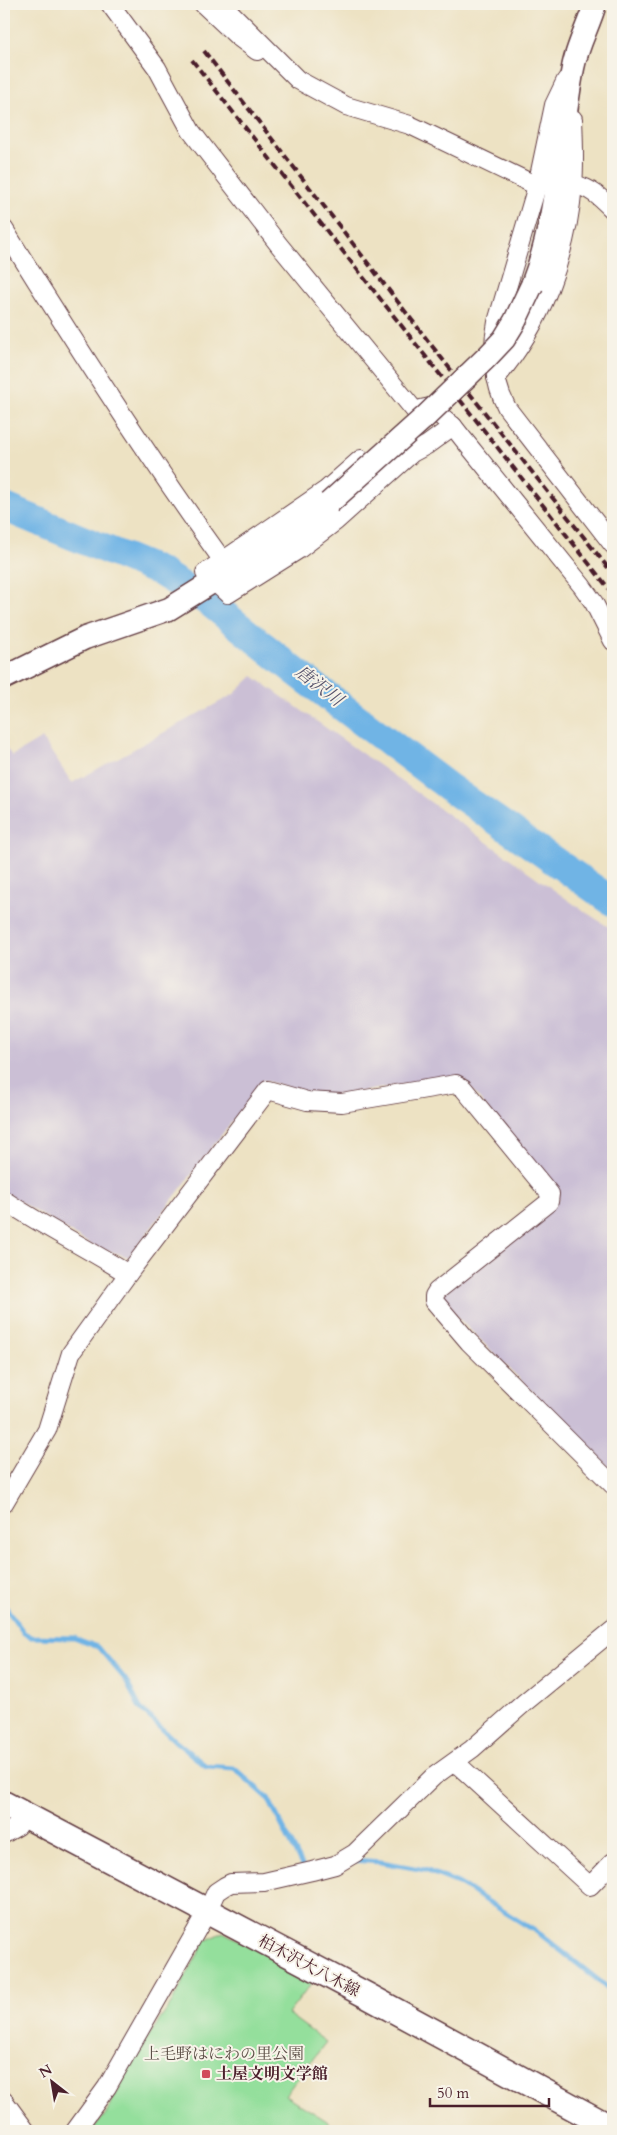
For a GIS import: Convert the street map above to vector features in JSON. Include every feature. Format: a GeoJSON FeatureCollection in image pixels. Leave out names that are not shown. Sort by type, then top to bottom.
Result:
{"type":"FeatureCollection","features":[{"type":"Feature","properties":{"kind":"main road","name":"柏木沢大八木線"},"geometry":{"type":"LineString","coordinates":[[13,1809],[613,2129]]}},
{"type":"Feature","properties":{"kind":"street"},"geometry":{"type":"LineString","coordinates":[[110,4],[157,68],[191,131],[279,245],[415,411]]}},
{"type":"Feature","properties":{"kind":"street"},"geometry":{"type":"LineString","coordinates":[[203,4],[236,36],[258,52],[278,61]]}},
{"type":"Feature","properties":{"kind":"street"},"geometry":{"type":"LineString","coordinates":[[595,4],[573,66],[554,105],[537,186],[494,338],[496,378],[500,396],[507,408],[613,545]]}},
{"type":"Feature","properties":{"kind":"street"},"geometry":{"type":"LineString","coordinates":[[232,7],[278,61],[298,80],[346,106],[410,125],[537,186]]}},
{"type":"Feature","properties":{"kind":"street"},"geometry":{"type":"LineString","coordinates":[[496,378],[509,364],[539,312],[557,271],[573,184],[573,66]]}},
{"type":"Feature","properties":{"kind":"street"},"geometry":{"type":"LineString","coordinates":[[4,678],[85,638],[170,609],[291,532],[329,503],[426,416],[504,339],[532,285],[545,242],[559,171],[573,66]]}},
{"type":"Feature","properties":{"kind":"street"},"geometry":{"type":"LineString","coordinates":[[573,184],[593,191],[613,210]]}},
{"type":"Feature","properties":{"kind":"street"},"geometry":{"type":"LineString","coordinates":[[4,229],[95,375],[180,501],[223,560]]}},
{"type":"Feature","properties":{"kind":"street"},"geometry":{"type":"LineString","coordinates":[[505,297],[539,312]]}},
{"type":"Feature","properties":{"kind":"street"},"geometry":{"type":"LineString","coordinates":[[452,426],[426,446],[412,453],[336,521],[298,550],[228,594],[211,584],[205,573],[326,490],[415,411],[430,408],[452,426],[582,586],[594,603],[613,640]]}},
{"type":"Feature","properties":{"kind":"street"},"geometry":{"type":"LineString","coordinates":[[4,1503],[47,1430],[71,1353],[128,1274],[268,1090],[307,1101],[342,1102],[456,1084],[463,1088],[550,1194],[549,1202],[437,1291],[434,1296],[434,1302],[469,1342],[613,1485]]}},
{"type":"Feature","properties":{"kind":"street"},"geometry":{"type":"LineString","coordinates":[[4,1200],[128,1274]]}},
{"type":"Feature","properties":{"kind":"street"},"geometry":{"type":"LineString","coordinates":[[75,2131],[106,2087],[207,1912],[216,1892],[231,1883],[264,1882],[335,1865],[355,1853],[433,1777],[472,1749],[524,1703],[613,1630]]}},
{"type":"Feature","properties":{"kind":"street"},"geometry":{"type":"LineString","coordinates":[[455,1762],[590,1886],[613,1862]]}},
{"type":"Feature","properties":{"kind":"street"},"geometry":{"type":"LineString","coordinates":[[4,1834],[18,1826],[13,1809]]}},
{"type":"Feature","properties":{"kind":"street"},"geometry":{"type":"LineString","coordinates":[[4,2101],[26,2131]]}},
{"type":"Feature","properties":{"kind":"shaded area"},"geometry":{"type":"Polygon","coordinates":[[[253,676],[613,930],[613,1471],[442,1302],[442,1294],[559,1199],[465,1081],[456,1076],[340,1095],[309,1094],[263,1080],[129,1257],[93,1246],[4,1192],[4,744],[12,756],[42,738],[72,783],[234,694],[253,676]]]}},
{"type":"Feature","properties":{"kind":"green space","name":"上毛野はにわの里公園"},"geometry":{"type":"Polygon","coordinates":[[[223,1932],[315,1979],[288,2014],[326,2042],[285,2095],[327,2121],[333,2131],[92,2131],[105,2115],[141,2047],[171,2004],[205,1941],[223,1932]]]}},
{"type":"Feature","properties":{"kind":"waterway","name":"唐沢川"},"geometry":{"type":"LineString","coordinates":[[4,507],[160,572],[210,603],[296,672],[450,788],[613,902]]}},
{"type":"Feature","properties":{"kind":"waterway"},"geometry":{"type":"LineString","coordinates":[[4,1605],[24,1633],[31,1637],[74,1638],[98,1647],[125,1679],[140,1708],[175,1741],[206,1766],[234,1768],[268,1798],[304,1869]]}},
{"type":"Feature","properties":{"kind":"waterway"},"geometry":{"type":"LineString","coordinates":[[353,1860],[381,1862],[425,1870],[458,1883],[540,1934],[613,1992]]}},
{"type":"Feature","properties":{"kind":"railway"},"geometry":{"type":"LineString","coordinates":[[204,51],[432,346],[613,574]]}},
{"type":"Feature","properties":{"kind":"railway"},"geometry":{"type":"LineString","coordinates":[[192,60],[613,594]]}},
{"type":"Feature","properties":{"kind":"place","name":"土屋文明文学館"},"geometry":{"type":"Point","coordinates":[206,2074]}}]}
